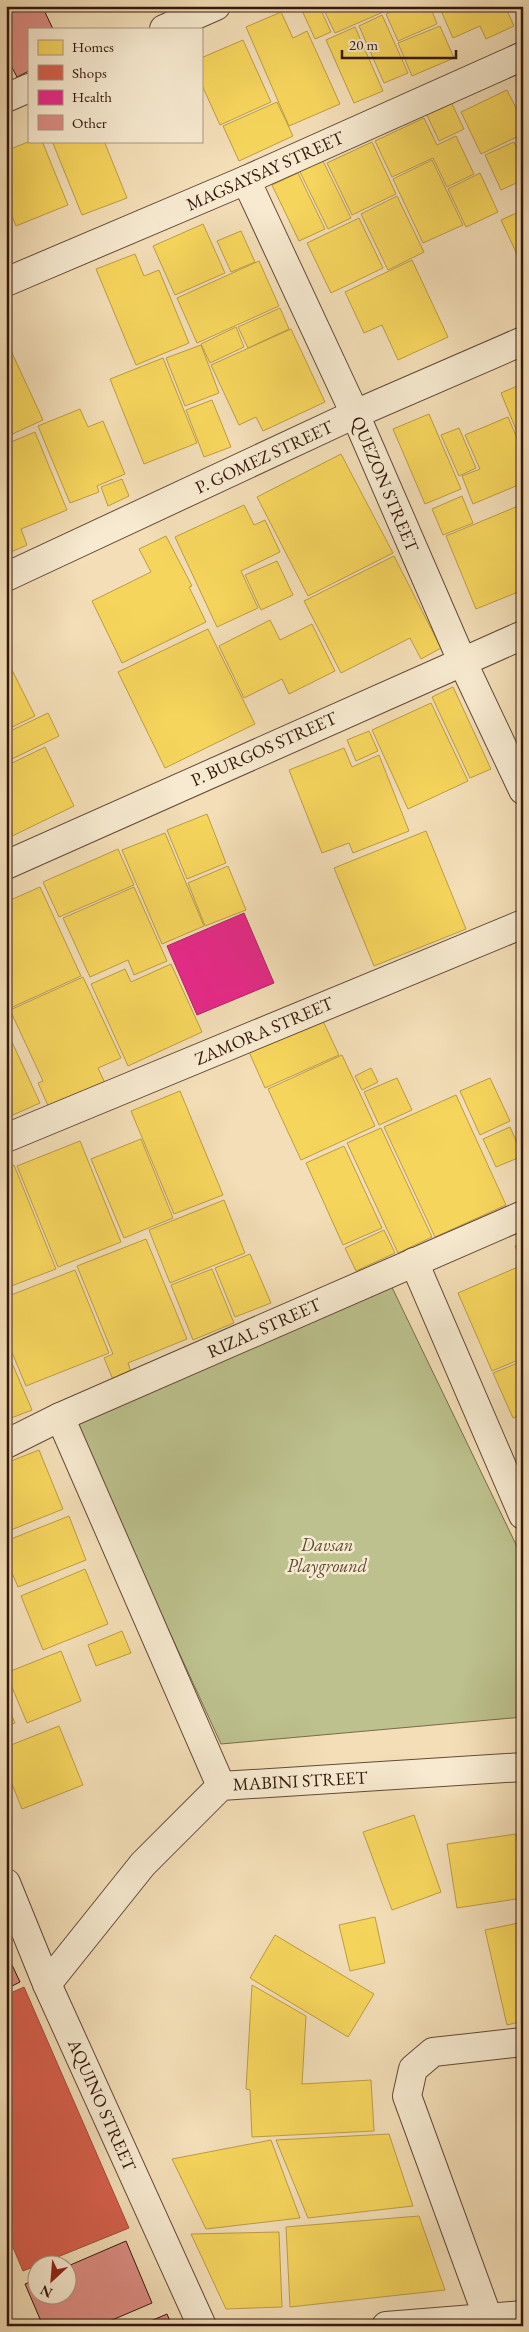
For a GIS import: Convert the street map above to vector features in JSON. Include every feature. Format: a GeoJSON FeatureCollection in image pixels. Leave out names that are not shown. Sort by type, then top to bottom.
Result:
{"type":"FeatureCollection","features":[{"type":"Feature","properties":{"kind":"street"},"geometry":{"type":"LineString","coordinates":[[166,28],[216,6]]}},
{"type":"Feature","properties":{"kind":"street","name":"MAGSAYSAY STREET"},"geometry":{"type":"LineString","coordinates":[[6,282],[246,180],[523,56]]}},
{"type":"Feature","properties":{"kind":"street"},"geometry":{"type":"LineString","coordinates":[[6,98],[28,88]]}},
{"type":"Feature","properties":{"kind":"street","name":"QUEZON STREET"},"geometry":{"type":"LineString","coordinates":[[246,180],[355,414],[462,661],[523,790]]}},
{"type":"Feature","properties":{"kind":"street","name":"P. GOMEZ STREET"},"geometry":{"type":"LineString","coordinates":[[6,577],[355,414],[523,341]]}},
{"type":"Feature","properties":{"kind":"street","name":"P. BURGOS STREET"},"geometry":{"type":"LineString","coordinates":[[6,865],[523,635]]}},
{"type":"Feature","properties":{"kind":"street","name":"ZAMORA STREET"},"geometry":{"type":"LineString","coordinates":[[6,1138],[523,924]]}},
{"type":"Feature","properties":{"kind":"street","name":"RIZAL STREET"},"geometry":{"type":"LineString","coordinates":[[6,1444],[60,1417],[523,1215]]}},
{"type":"Feature","properties":{"kind":"street"},"geometry":{"type":"LineString","coordinates":[[414,1262],[523,1515]]}},
{"type":"Feature","properties":{"kind":"street"},"geometry":{"type":"LineString","coordinates":[[60,1417],[221,1786]]}},
{"type":"Feature","properties":{"kind":"street","name":"MABINI STREET"},"geometry":{"type":"LineString","coordinates":[[47,1984],[143,1864],[221,1786],[523,1767]]}},
{"type":"Feature","properties":{"kind":"street","name":"AQUINO STREET"},"geometry":{"type":"LineString","coordinates":[[6,1883],[47,1984],[202,2326]]}},
{"type":"Feature","properties":{"kind":"street"},"geometry":{"type":"LineString","coordinates":[[488,2318],[406,2096],[413,2069],[433,2052],[523,2042]]}},
{"type":"Feature","properties":{"kind":"street"},"geometry":{"type":"LineString","coordinates":[[386,2326],[523,2315]]}},
{"type":"Feature","properties":{"kind":"green space","name":"Davsan Playground"},"geometry":{"type":"Polygon","coordinates":[[[386,1275],[523,1559],[523,1717],[221,1744],[69,1413],[386,1275]]]}},
{"type":"Feature","properties":{"kind":"building: Homes"},"geometry":{"type":"Polygon","coordinates":[[[300,6],[319,6],[331,32],[315,39],[300,6]]]}},
{"type":"Feature","properties":{"kind":"building: Homes"},"geometry":{"type":"Polygon","coordinates":[[[322,6],[397,6],[335,33],[322,6]]]}},
{"type":"Feature","properties":{"kind":"building: Homes"},"geometry":{"type":"Polygon","coordinates":[[[404,6],[430,6],[437,24],[398,41],[386,14],[404,6]]]}},
{"type":"Feature","properties":{"kind":"building: Homes"},"geometry":{"type":"Polygon","coordinates":[[[439,6],[505,6],[514,26],[486,39],[480,26],[453,38],[439,6]]]}},
{"type":"Feature","properties":{"kind":"building: Homes"},"geometry":{"type":"Polygon","coordinates":[[[517,6],[523,6],[523,20],[517,6]]]}},
{"type":"Feature","properties":{"kind":"building: Homes"},"geometry":{"type":"Polygon","coordinates":[[[281,12],[293,38],[307,31],[340,104],[289,126],[246,27],[281,12]]]}},
{"type":"Feature","properties":{"kind":"building: Homes"},"geometry":{"type":"Polygon","coordinates":[[[382,15],[408,73],[384,83],[359,26],[382,15]]]}},
{"type":"Feature","properties":{"kind":"building: Homes"},"geometry":{"type":"Polygon","coordinates":[[[440,26],[454,58],[412,76],[398,43],[440,26]]]}},
{"type":"Feature","properties":{"kind":"building: Homes"},"geometry":{"type":"Polygon","coordinates":[[[355,27],[383,91],[354,103],[326,40],[355,27]]]}},
{"type":"Feature","properties":{"kind":"building: Homes"},"geometry":{"type":"Polygon","coordinates":[[[243,40],[271,102],[220,125],[202,85],[202,58],[243,40]]]}},
{"type":"Feature","properties":{"kind":"building: Homes"},"geometry":{"type":"Polygon","coordinates":[[[507,90],[523,122],[523,134],[481,154],[461,112],[507,90]]]}},
{"type":"Feature","properties":{"kind":"building: Homes"},"geometry":{"type":"Polygon","coordinates":[[[277,102],[293,136],[239,161],[223,126],[277,102]]]}},
{"type":"Feature","properties":{"kind":"building: Homes"},"geometry":{"type":"Polygon","coordinates":[[[451,102],[464,129],[439,141],[426,113],[451,102]]]}},
{"type":"Feature","properties":{"kind":"building: Homes"},"geometry":{"type":"Polygon","coordinates":[[[424,118],[437,145],[456,136],[474,174],[447,187],[433,158],[392,177],[375,141],[424,118]]]}},
{"type":"Feature","properties":{"kind":"building: Homes"},"geometry":{"type":"Polygon","coordinates":[[[28,142],[42,142],[68,205],[16,226],[6,201],[6,151],[28,142]]]}},
{"type":"Feature","properties":{"kind":"building: Homes"},"geometry":{"type":"Polygon","coordinates":[[[52,142],[104,142],[127,198],[82,215],[52,142]]]}},
{"type":"Feature","properties":{"kind":"building: Homes"},"geometry":{"type":"Polygon","coordinates":[[[372,142],[396,194],[352,215],[327,163],[372,142]]]}},
{"type":"Feature","properties":{"kind":"building: Homes"},"geometry":{"type":"Polygon","coordinates":[[[514,142],[523,160],[523,180],[501,190],[485,155],[514,142]]]}},
{"type":"Feature","properties":{"kind":"building: Homes"},"geometry":{"type":"Polygon","coordinates":[[[322,159],[351,218],[328,229],[299,170],[322,159]]]}},
{"type":"Feature","properties":{"kind":"building: Homes"},"geometry":{"type":"Polygon","coordinates":[[[432,160],[463,225],[423,243],[393,179],[432,160]]]}},
{"type":"Feature","properties":{"kind":"building: Homes"},"geometry":{"type":"Polygon","coordinates":[[[298,173],[325,229],[299,241],[272,185],[298,173]]]}},
{"type":"Feature","properties":{"kind":"building: Homes"},"geometry":{"type":"Polygon","coordinates":[[[480,173],[498,212],[466,227],[448,189],[480,173]]]}},
{"type":"Feature","properties":{"kind":"building: Homes"},"geometry":{"type":"Polygon","coordinates":[[[397,196],[424,252],[388,270],[361,214],[397,196]]]}},
{"type":"Feature","properties":{"kind":"building: Homes"},"geometry":{"type":"Polygon","coordinates":[[[523,210],[523,267],[501,220],[523,210]]]}},
{"type":"Feature","properties":{"kind":"building: Homes"},"geometry":{"type":"Polygon","coordinates":[[[359,218],[383,268],[331,293],[307,243],[359,218]]]}},
{"type":"Feature","properties":{"kind":"building: Homes"},"geometry":{"type":"Polygon","coordinates":[[[203,224],[225,273],[175,295],[153,246],[203,224]]]}},
{"type":"Feature","properties":{"kind":"building: Homes"},"geometry":{"type":"Polygon","coordinates":[[[241,231],[255,262],[231,272],[217,241],[241,231]]]}},
{"type":"Feature","properties":{"kind":"building: Homes"},"geometry":{"type":"Polygon","coordinates":[[[135,254],[144,276],[159,270],[189,343],[136,365],[96,269],[135,254]]]}},
{"type":"Feature","properties":{"kind":"building: Homes"},"geometry":{"type":"Polygon","coordinates":[[[412,260],[448,337],[398,360],[382,325],[364,333],[345,292],[412,260]]]}},
{"type":"Feature","properties":{"kind":"building: Homes"},"geometry":{"type":"Polygon","coordinates":[[[259,261],[279,306],[197,343],[177,298],[259,261]]]}},
{"type":"Feature","properties":{"kind":"building: Homes"},"geometry":{"type":"Polygon","coordinates":[[[280,308],[289,329],[248,348],[238,327],[280,308]]]}},
{"type":"Feature","properties":{"kind":"building: Homes"},"geometry":{"type":"Polygon","coordinates":[[[236,327],[244,347],[210,363],[201,344],[236,327]]]}},
{"type":"Feature","properties":{"kind":"building: Homes"},"geometry":{"type":"Polygon","coordinates":[[[291,329],[325,402],[263,431],[256,417],[239,425],[211,365],[291,329]]]}},
{"type":"Feature","properties":{"kind":"building: Homes"},"geometry":{"type":"Polygon","coordinates":[[[6,340],[43,420],[8,436],[6,432],[6,340]]]}},
{"type":"Feature","properties":{"kind":"building: Homes"},"geometry":{"type":"Polygon","coordinates":[[[201,345],[219,393],[185,406],[166,358],[201,345]]]}},
{"type":"Feature","properties":{"kind":"building: Homes"},"geometry":{"type":"Polygon","coordinates":[[[163,358],[197,443],[144,464],[110,379],[163,358]]]}},
{"type":"Feature","properties":{"kind":"building: Homes"},"geometry":{"type":"Polygon","coordinates":[[[522,384],[523,387],[522,444],[501,393],[522,384]]]}},
{"type":"Feature","properties":{"kind":"building: Homes"},"geometry":{"type":"Polygon","coordinates":[[[212,400],[231,447],[204,457],[186,410],[212,400]]]}},
{"type":"Feature","properties":{"kind":"building: Homes"},"geometry":{"type":"Polygon","coordinates":[[[80,409],[88,427],[103,421],[125,474],[97,486],[99,492],[70,503],[38,426],[80,409]]]}},
{"type":"Feature","properties":{"kind":"building: Homes"},"geometry":{"type":"Polygon","coordinates":[[[429,414],[461,489],[425,504],[393,429],[429,414]]]}},
{"type":"Feature","properties":{"kind":"building: Homes"},"geometry":{"type":"Polygon","coordinates":[[[508,417],[523,452],[523,483],[473,504],[462,476],[480,469],[465,435],[508,417]]]}},
{"type":"Feature","properties":{"kind":"building: Homes"},"geometry":{"type":"Polygon","coordinates":[[[459,428],[476,468],[459,476],[441,435],[459,428]]]}},
{"type":"Feature","properties":{"kind":"building: Homes"},"geometry":{"type":"Polygon","coordinates":[[[35,432],[67,510],[21,529],[27,545],[6,554],[6,444],[35,432]]]}},
{"type":"Feature","properties":{"kind":"building: Homes"},"geometry":{"type":"Polygon","coordinates":[[[341,454],[393,553],[308,596],[257,497],[341,454]]]}},
{"type":"Feature","properties":{"kind":"building: Homes"},"geometry":{"type":"Polygon","coordinates":[[[122,479],[129,496],[108,506],[101,487],[122,479]]]}},
{"type":"Feature","properties":{"kind":"building: Homes"},"geometry":{"type":"Polygon","coordinates":[[[462,496],[473,523],[443,535],[432,509],[462,496]]]}},
{"type":"Feature","properties":{"kind":"building: Homes"},"geometry":{"type":"Polygon","coordinates":[[[523,504],[523,590],[476,609],[446,536],[523,504]]]}},
{"type":"Feature","properties":{"kind":"building: Homes"},"geometry":{"type":"Polygon","coordinates":[[[244,505],[254,525],[265,520],[280,552],[241,571],[258,608],[217,627],[175,537],[244,505]]]}},
{"type":"Feature","properties":{"kind":"building: Homes"},"geometry":{"type":"Polygon","coordinates":[[[166,536],[192,586],[189,587],[206,622],[122,663],[92,601],[151,572],[139,549],[166,536]]]}},
{"type":"Feature","properties":{"kind":"building: Homes"},"geometry":{"type":"Polygon","coordinates":[[[394,556],[441,648],[421,659],[410,638],[341,673],[304,601],[394,556]]]}},
{"type":"Feature","properties":{"kind":"building: Homes"},"geometry":{"type":"Polygon","coordinates":[[[277,561],[293,595],[261,610],[245,575],[277,561]]]}},
{"type":"Feature","properties":{"kind":"building: Homes"},"geometry":{"type":"Polygon","coordinates":[[[270,620],[280,640],[312,624],[335,671],[289,694],[282,679],[244,698],[219,646],[270,620]]]}},
{"type":"Feature","properties":{"kind":"building: Homes"},"geometry":{"type":"Polygon","coordinates":[[[208,629],[255,724],[165,768],[118,672],[208,629]]]}},
{"type":"Feature","properties":{"kind":"building: Homes"},"geometry":{"type":"Polygon","coordinates":[[[6,658],[35,716],[6,730],[6,658]]]}},
{"type":"Feature","properties":{"kind":"building: Homes"},"geometry":{"type":"Polygon","coordinates":[[[453,687],[491,769],[470,778],[432,697],[453,687]]]}},
{"type":"Feature","properties":{"kind":"building: Homes"},"geometry":{"type":"Polygon","coordinates":[[[431,703],[468,781],[408,809],[372,730],[431,703]]]}},
{"type":"Feature","properties":{"kind":"building: Homes"},"geometry":{"type":"Polygon","coordinates":[[[48,713],[59,736],[6,762],[6,733],[48,713]]]}},
{"type":"Feature","properties":{"kind":"building: Homes"},"geometry":{"type":"Polygon","coordinates":[[[369,731],[378,751],[356,761],[347,740],[369,731]]]}},
{"type":"Feature","properties":{"kind":"building: Homes"},"geometry":{"type":"Polygon","coordinates":[[[45,747],[74,806],[6,839],[6,766],[45,747]]]}},
{"type":"Feature","properties":{"kind":"building: Homes"},"geometry":{"type":"Polygon","coordinates":[[[344,748],[352,767],[379,755],[409,831],[353,853],[349,843],[322,853],[289,770],[344,748]]]}},
{"type":"Feature","properties":{"kind":"building: Homes"},"geometry":{"type":"Polygon","coordinates":[[[207,814],[226,863],[187,879],[167,830],[207,814]]]}},
{"type":"Feature","properties":{"kind":"building: Homes"},"geometry":{"type":"Polygon","coordinates":[[[426,831],[466,929],[374,966],[334,868],[426,831]]]}},
{"type":"Feature","properties":{"kind":"building: Homes"},"geometry":{"type":"Polygon","coordinates":[[[165,833],[204,926],[162,944],[122,850],[165,833]]]}},
{"type":"Feature","properties":{"kind":"building: Homes"},"geometry":{"type":"Polygon","coordinates":[[[118,849],[134,885],[59,917],[43,882],[118,849]]]}},
{"type":"Feature","properties":{"kind":"building: Homes"},"geometry":{"type":"Polygon","coordinates":[[[228,866],[246,910],[205,926],[188,883],[228,866]]]}},
{"type":"Feature","properties":{"kind":"building: Homes"},"geometry":{"type":"Polygon","coordinates":[[[40,887],[81,976],[6,1010],[6,902],[40,887]]]}},
{"type":"Feature","properties":{"kind":"building: Homes"},"geometry":{"type":"Polygon","coordinates":[[[134,887],[167,961],[134,975],[128,960],[90,977],[63,918],[134,887]]]}},
{"type":"Feature","properties":{"kind":"building: Homes"},"geometry":{"type":"Polygon","coordinates":[[[171,964],[202,1032],[128,1066],[91,984],[125,969],[131,982],[171,964]]]}},
{"type":"Feature","properties":{"kind":"building: Homes"},"geometry":{"type":"Polygon","coordinates":[[[83,977],[121,1058],[98,1068],[105,1083],[49,1108],[38,1083],[43,1081],[10,1010],[83,977]]]}},
{"type":"Feature","properties":{"kind":"building: Homes"},"geometry":{"type":"Polygon","coordinates":[[[322,1019],[339,1055],[265,1088],[249,1052],[322,1019]]]}},
{"type":"Feature","properties":{"kind":"building: Homes"},"geometry":{"type":"Polygon","coordinates":[[[6,1029],[40,1103],[6,1118],[6,1029]]]}},
{"type":"Feature","properties":{"kind":"building: Homes"},"geometry":{"type":"Polygon","coordinates":[[[342,1055],[375,1126],[301,1160],[268,1089],[342,1055]]]}},
{"type":"Feature","properties":{"kind":"building: Homes"},"geometry":{"type":"Polygon","coordinates":[[[371,1068],[378,1082],[362,1090],[355,1076],[371,1068]]]}},
{"type":"Feature","properties":{"kind":"building: Homes"},"geometry":{"type":"Polygon","coordinates":[[[397,1078],[412,1110],[379,1125],[364,1092],[397,1078]]]}},
{"type":"Feature","properties":{"kind":"building: Homes"},"geometry":{"type":"Polygon","coordinates":[[[490,1078],[510,1121],[480,1135],[460,1091],[490,1078]]]}},
{"type":"Feature","properties":{"kind":"building: Homes"},"geometry":{"type":"Polygon","coordinates":[[[180,1091],[223,1195],[174,1214],[131,1111],[180,1091]]]}},
{"type":"Feature","properties":{"kind":"building: Homes"},"geometry":{"type":"Polygon","coordinates":[[[456,1095],[506,1205],[435,1237],[384,1127],[456,1095]]]}},
{"type":"Feature","properties":{"kind":"building: Homes"},"geometry":{"type":"Polygon","coordinates":[[[510,1127],[523,1156],[496,1167],[483,1139],[510,1127]]]}},
{"type":"Feature","properties":{"kind":"building: Homes"},"geometry":{"type":"Polygon","coordinates":[[[381,1128],[432,1237],[398,1253],[347,1143],[381,1128]]]}},
{"type":"Feature","properties":{"kind":"building: Homes"},"geometry":{"type":"Polygon","coordinates":[[[141,1139],[173,1218],[124,1238],[91,1159],[141,1139]]]}},
{"type":"Feature","properties":{"kind":"building: Homes"},"geometry":{"type":"Polygon","coordinates":[[[80,1141],[121,1242],[58,1267],[17,1166],[80,1141]]]}},
{"type":"Feature","properties":{"kind":"building: Homes"},"geometry":{"type":"Polygon","coordinates":[[[344,1146],[382,1228],[343,1245],[306,1163],[344,1146]]]}},
{"type":"Feature","properties":{"kind":"building: Homes"},"geometry":{"type":"Polygon","coordinates":[[[14,1165],[56,1269],[6,1288],[6,1168],[14,1165]]]}},
{"type":"Feature","properties":{"kind":"building: Homes"},"geometry":{"type":"Polygon","coordinates":[[[224,1200],[245,1253],[170,1283],[149,1230],[224,1200]]]}},
{"type":"Feature","properties":{"kind":"building: Homes"},"geometry":{"type":"Polygon","coordinates":[[[384,1230],[395,1253],[356,1271],[345,1248],[384,1230]]]}},
{"type":"Feature","properties":{"kind":"building: Homes"},"geometry":{"type":"Polygon","coordinates":[[[146,1239],[187,1339],[128,1363],[132,1375],[114,1382],[104,1358],[113,1354],[77,1266],[146,1239]]]}},
{"type":"Feature","properties":{"kind":"building: Homes"},"geometry":{"type":"Polygon","coordinates":[[[523,1243],[523,1264],[515,1246],[523,1243]]]}},
{"type":"Feature","properties":{"kind":"building: Homes"},"geometry":{"type":"Polygon","coordinates":[[[250,1254],[271,1303],[235,1317],[215,1268],[250,1254]]]}},
{"type":"Feature","properties":{"kind":"building: Homes"},"geometry":{"type":"Polygon","coordinates":[[[520,1266],[523,1272],[523,1358],[492,1371],[458,1293],[520,1266]]]}},
{"type":"Feature","properties":{"kind":"building: Homes"},"geometry":{"type":"Polygon","coordinates":[[[212,1269],[234,1323],[193,1340],[171,1285],[212,1269]]]}},
{"type":"Feature","properties":{"kind":"building: Homes"},"geometry":{"type":"Polygon","coordinates":[[[75,1270],[109,1353],[26,1386],[6,1338],[6,1297],[75,1270]]]}},
{"type":"Feature","properties":{"kind":"building: Homes"},"geometry":{"type":"Polygon","coordinates":[[[6,1349],[32,1410],[6,1420],[6,1349]]]}},
{"type":"Feature","properties":{"kind":"building: Homes"},"geometry":{"type":"Polygon","coordinates":[[[523,1361],[523,1414],[513,1418],[493,1373],[523,1361]]]}},
{"type":"Feature","properties":{"kind":"building: Homes"},"geometry":{"type":"Polygon","coordinates":[[[39,1450],[63,1509],[6,1532],[6,1463],[39,1450]]]}},
{"type":"Feature","properties":{"kind":"building: Homes"},"geometry":{"type":"Polygon","coordinates":[[[69,1516],[86,1560],[18,1587],[6,1559],[6,1541],[69,1516]]]}},
{"type":"Feature","properties":{"kind":"building: Homes"},"geometry":{"type":"Polygon","coordinates":[[[85,1569],[108,1624],[43,1650],[21,1596],[85,1569]]]}},
{"type":"Feature","properties":{"kind":"building: Homes"},"geometry":{"type":"Polygon","coordinates":[[[122,1631],[131,1653],[96,1666],[88,1645],[122,1631]]]}},
{"type":"Feature","properties":{"kind":"building: Homes"},"geometry":{"type":"Polygon","coordinates":[[[61,1651],[81,1701],[27,1723],[6,1673],[61,1651]]]}},
{"type":"Feature","properties":{"kind":"building: Homes"},"geometry":{"type":"Polygon","coordinates":[[[6,1702],[15,1723],[6,1727],[6,1702]]]}},
{"type":"Feature","properties":{"kind":"building: Homes"},"geometry":{"type":"Polygon","coordinates":[[[59,1726],[83,1785],[22,1809],[6,1769],[6,1747],[59,1726]]]}},
{"type":"Feature","properties":{"kind":"building: Homes"},"geometry":{"type":"Polygon","coordinates":[[[414,1815],[441,1892],[392,1910],[363,1832],[414,1815]]]}},
{"type":"Feature","properties":{"kind":"building: Homes"},"geometry":{"type":"Polygon","coordinates":[[[516,1834],[523,1876],[523,1898],[457,1908],[447,1844],[516,1834]]]}},
{"type":"Feature","properties":{"kind":"building: Homes"},"geometry":{"type":"Polygon","coordinates":[[[375,1917],[385,1963],[350,1971],[339,1925],[375,1917]]]}},
{"type":"Feature","properties":{"kind":"building: Homes"},"geometry":{"type":"Polygon","coordinates":[[[523,1922],[523,2021],[507,2025],[485,1930],[523,1922]]]}},
{"type":"Feature","properties":{"kind":"building: Homes"},"geometry":{"type":"Polygon","coordinates":[[[275,1935],[374,1994],[348,2037],[250,1978],[275,1935]]]}},
{"type":"Feature","properties":{"kind":"building: Homes"},"geometry":{"type":"Polygon","coordinates":[[[252,1985],[306,2016],[302,2084],[371,2080],[374,2131],[252,2137],[250,2090],[246,2089],[252,1985]]]}},
{"type":"Feature","properties":{"kind":"building: Homes"},"geometry":{"type":"Polygon","coordinates":[[[389,2134],[413,2206],[308,2218],[276,2140],[389,2134]]]}},
{"type":"Feature","properties":{"kind":"building: Homes"},"geometry":{"type":"Polygon","coordinates":[[[271,2140],[300,2218],[206,2229],[172,2159],[271,2140]]]}},
{"type":"Feature","properties":{"kind":"building: Homes"},"geometry":{"type":"Polygon","coordinates":[[[419,2216],[445,2290],[290,2307],[286,2227],[419,2216]]]}},
{"type":"Feature","properties":{"kind":"building: Homes"},"geometry":{"type":"Polygon","coordinates":[[[279,2232],[282,2307],[226,2309],[191,2234],[279,2232]]]}},
{"type":"Feature","properties":{"kind":"building: Shops"},"geometry":{"type":"Polygon","coordinates":[[[24,1987],[129,2228],[65,2254],[28,2254],[28,2269],[23,2271],[6,2231],[6,1995],[24,1987]]]}},
{"type":"Feature","properties":{"kind":"building: Health"},"geometry":{"type":"Polygon","coordinates":[[[244,913],[274,983],[197,1015],[167,946],[244,913]]]}},
{"type":"Feature","properties":{"kind":"building: Other"},"geometry":{"type":"Polygon","coordinates":[[[6,6],[42,6],[53,28],[28,28],[28,72],[17,77],[6,56],[6,6]]]}},
{"type":"Feature","properties":{"kind":"building: Other"},"geometry":{"type":"Polygon","coordinates":[[[6,1952],[20,1982],[6,1989],[6,1952]]]}},
{"type":"Feature","properties":{"kind":"building: Other"},"geometry":{"type":"Polygon","coordinates":[[[126,2241],[152,2303],[98,2326],[43,2326],[34,2304],[78,2304],[78,2262],[126,2241]]]}},
{"type":"Feature","properties":{"kind":"building: Other"},"geometry":{"type":"Polygon","coordinates":[[[167,2314],[172,2326],[139,2326],[167,2314]]]}}]}
